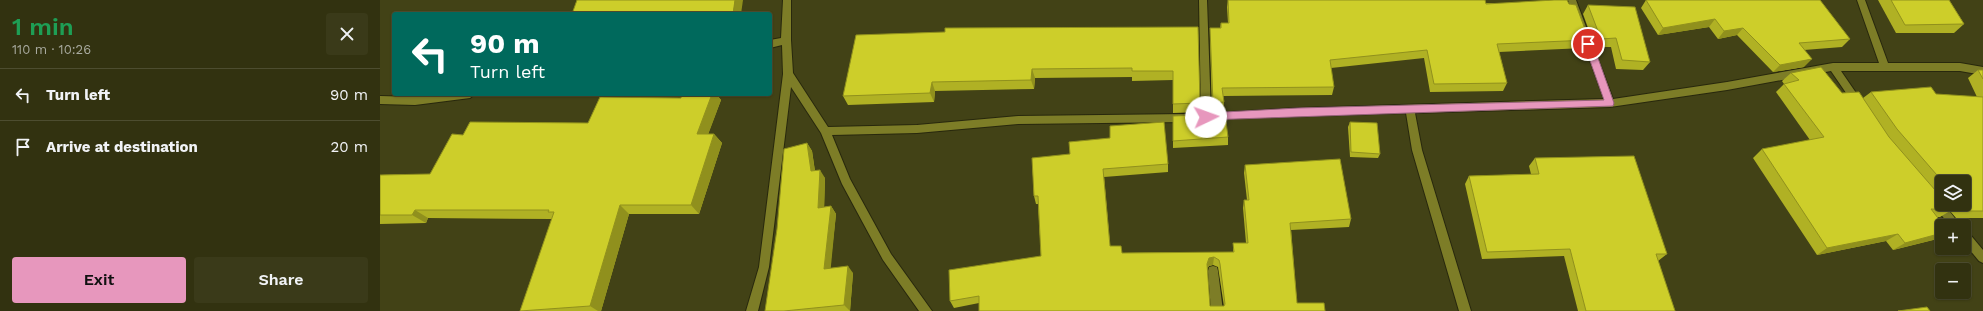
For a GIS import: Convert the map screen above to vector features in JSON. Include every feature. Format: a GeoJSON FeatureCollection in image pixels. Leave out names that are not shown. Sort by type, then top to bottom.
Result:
{"type":"FeatureCollection","features":[{"type":"Feature","properties":{"kind":"street"},"geometry":{"type":"LineString","coordinates":[[752,311],[764,267],[788,74],[786,40],[787,0]]}},
{"type":"Feature","properties":{"kind":"street"},"geometry":{"type":"LineString","coordinates":[[1203,0],[1206,117]]}},
{"type":"Feature","properties":{"kind":"street"},"geometry":{"type":"LineString","coordinates":[[1572,0],[1610,103]]}},
{"type":"Feature","properties":{"kind":"street"},"geometry":{"type":"LineString","coordinates":[[1861,0],[1885,67]]}},
{"type":"Feature","properties":{"kind":"street"},"geometry":{"type":"LineString","coordinates":[[772,44],[786,40]]}},
{"type":"Feature","properties":{"kind":"street"},"geometry":{"type":"LineString","coordinates":[[825,131],[917,129],[1018,120],[1162,119],[1298,112],[1410,110],[1610,103],[1727,86],[1833,67],[1960,67],[1983,71]]}},
{"type":"Feature","properties":{"kind":"street"},"geometry":{"type":"LineString","coordinates":[[1833,67],[1863,110]]}},
{"type":"Feature","properties":{"kind":"street"},"geometry":{"type":"LineString","coordinates":[[788,74],[825,131],[846,182],[887,257],[926,311]]}},
{"type":"Feature","properties":{"kind":"street"},"geometry":{"type":"LineString","coordinates":[[380,100],[415,101],[454,96]]}},
{"type":"Feature","properties":{"kind":"street"},"geometry":{"type":"LineString","coordinates":[[1410,110],[1417,150],[1465,311]]}},
{"type":"Feature","properties":{"kind":"street"},"geometry":{"type":"LineString","coordinates":[[1930,196],[1950,219]]}},
{"type":"Feature","properties":{"kind":"street"},"geometry":{"type":"LineString","coordinates":[[1971,243],[1983,258]]}},
{"type":"Feature","properties":{"kind":"street"},"geometry":{"type":"LineString","coordinates":[[1213,271],[1217,311]]}},
{"type":"Feature","properties":{"kind":"building"},"geometry":{"type":"Polygon","coordinates":[[[577,0],[735,0],[733,12],[573,12],[577,0]]]}},
{"type":"Feature","properties":{"kind":"building"},"geometry":{"type":"Polygon","coordinates":[[[1228,0],[1485,0],[1486,4],[1567,0],[1569,4],[1576,5],[1589,40],[1497,44],[1507,83],[1434,84],[1427,50],[1330,60],[1334,87],[1222,88],[1224,102],[1213,103],[1210,28],[1221,28],[1221,23],[1229,23],[1228,0]]]}},
{"type":"Feature","properties":{"kind":"building"},"geometry":{"type":"Polygon","coordinates":[[[1646,0],[1820,0],[1850,39],[1799,43],[1812,59],[1780,65],[1743,28],[1724,31],[1715,19],[1663,28],[1646,0]]]}},
{"type":"Feature","properties":{"kind":"building"},"geometry":{"type":"Polygon","coordinates":[[[1891,0],[1949,0],[1964,24],[1905,25],[1891,0]]]}},
{"type":"Feature","properties":{"kind":"building"},"geometry":{"type":"Polygon","coordinates":[[[1588,5],[1635,7],[1650,62],[1622,60],[1616,38],[1601,39],[1588,5]]]}},
{"type":"Feature","properties":{"kind":"building"},"geometry":{"type":"Polygon","coordinates":[[[1198,27],[1200,103],[1173,104],[1173,71],[1132,71],[1132,68],[1032,69],[1031,80],[932,82],[930,93],[843,96],[856,35],[945,32],[945,28],[1198,27]]]}},
{"type":"Feature","properties":{"kind":"building"},"geometry":{"type":"Polygon","coordinates":[[[1821,67],[1842,93],[1859,92],[1889,137],[1935,190],[1935,209],[1931,209],[1939,219],[1935,219],[1935,235],[1905,243],[1898,234],[1827,248],[1762,149],[1824,137],[1784,84],[1799,80],[1791,73],[1821,67]]]}},
{"type":"Feature","properties":{"kind":"building"},"geometry":{"type":"Polygon","coordinates":[[[1978,70],[1983,70],[1983,79],[1978,70]]]}},
{"type":"Feature","properties":{"kind":"building"},"geometry":{"type":"Polygon","coordinates":[[[1931,87],[1936,94],[1983,97],[1983,211],[1971,211],[1971,175],[1937,175],[1897,129],[1871,92],[1931,87]]]}},
{"type":"Feature","properties":{"kind":"building"},"geometry":{"type":"Polygon","coordinates":[[[682,96],[711,96],[697,134],[714,134],[691,205],[620,205],[590,306],[520,311],[554,212],[548,212],[549,210],[415,210],[412,215],[380,215],[380,175],[430,174],[452,134],[463,135],[470,122],[588,123],[600,97],[681,98],[682,96]]]}},
{"type":"Feature","properties":{"kind":"building"},"geometry":{"type":"Polygon","coordinates":[[[1225,114],[1228,137],[1173,141],[1173,116],[1225,114]]]}},
{"type":"Feature","properties":{"kind":"building"},"geometry":{"type":"Polygon","coordinates":[[[1164,122],[1168,164],[1103,169],[1110,246],[1121,246],[1122,253],[1234,252],[1233,243],[1248,243],[1244,200],[1249,200],[1245,165],[1340,159],[1351,219],[1290,223],[1297,303],[1324,303],[1325,311],[979,311],[979,296],[950,301],[949,270],[1041,256],[1038,196],[1034,196],[1032,158],[1070,154],[1069,142],[1110,138],[1110,126],[1164,122]],[[1214,257],[1209,258],[1207,264],[1210,306],[1224,306],[1225,304],[1219,260],[1214,257]]]}},
{"type":"Feature","properties":{"kind":"building"},"geometry":{"type":"Polygon","coordinates":[[[1350,122],[1377,123],[1380,154],[1351,152],[1350,122]]]}},
{"type":"Feature","properties":{"kind":"building"},"geometry":{"type":"Polygon","coordinates":[[[807,143],[811,171],[820,170],[818,208],[831,206],[824,269],[848,266],[844,305],[784,311],[765,311],[777,229],[784,149],[807,143]]]}},
{"type":"Feature","properties":{"kind":"building"},"geometry":{"type":"Polygon","coordinates":[[[1634,156],[1667,254],[1656,254],[1675,311],[1586,311],[1570,249],[1487,252],[1469,176],[1539,174],[1535,158],[1634,156]]]}},
{"type":"Feature","properties":{"kind":"building"},"geometry":{"type":"Polygon","coordinates":[[[1927,307],[1930,311],[1898,311],[1927,307]]]}},
{"type":"Feature","properties":{"kind":"route"},"geometry":{"type":"LineString","coordinates":[[1206,117],[1298,112],[1410,110],[1610,103],[1588,44]]}}]}
